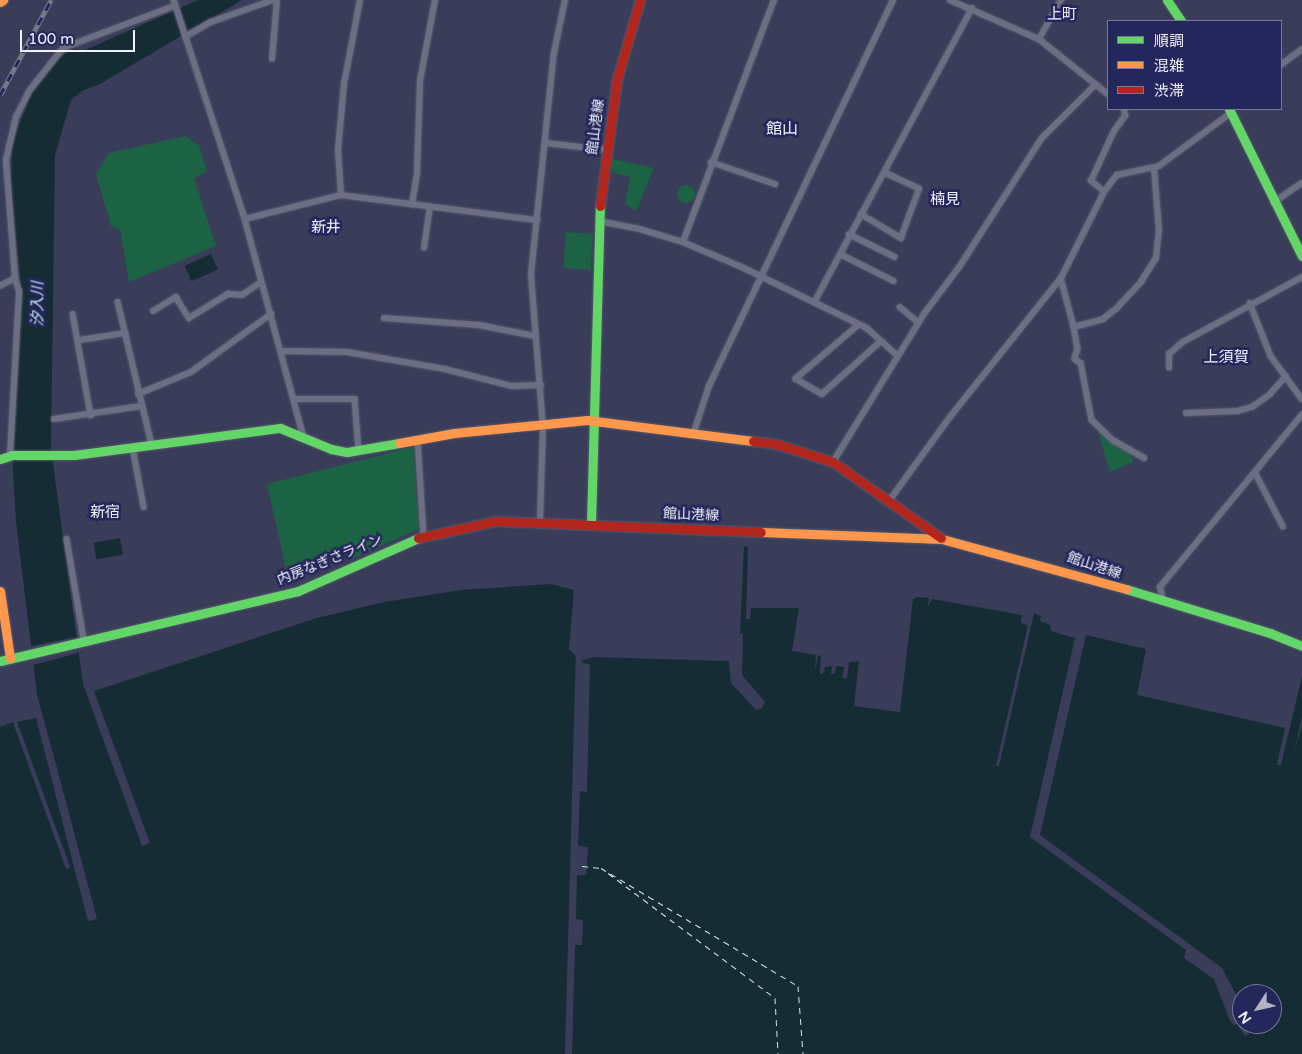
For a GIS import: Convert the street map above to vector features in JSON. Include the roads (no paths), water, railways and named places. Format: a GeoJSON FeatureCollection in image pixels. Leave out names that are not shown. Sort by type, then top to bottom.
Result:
{"type":"FeatureCollection","features":[{"type":"Feature","properties":{"kind":"main road"},"geometry":{"type":"LineString","coordinates":[[0,2],[4,0]]}},
{"type":"Feature","properties":{"kind":"main road","name":"館山港線"},"geometry":{"type":"LineString","coordinates":[[640,0],[617,79],[599,221],[591,524],[942,539],[1024,559],[1270,633],[1302,646]]}},
{"type":"Feature","properties":{"kind":"main road"},"geometry":{"type":"LineString","coordinates":[[1167,0],[1180,20]]}},
{"type":"Feature","properties":{"kind":"main road"},"geometry":{"type":"LineString","coordinates":[[1230,111],[1273,202],[1302,256]]}},
{"type":"Feature","properties":{"kind":"main road"},"geometry":{"type":"LineString","coordinates":[[0,459],[11,455],[52,457],[280,428],[336,451],[359,451],[418,439],[542,422],[595,421],[780,445],[833,462],[942,539]]}},
{"type":"Feature","properties":{"kind":"main road","name":"内房なぎさライン"},"geometry":{"type":"LineString","coordinates":[[0,661],[298,591],[424,536],[480,522],[540,521],[591,524]]}},
{"type":"Feature","properties":{"kind":"main road"},"geometry":{"type":"LineString","coordinates":[[0,591],[10,658]]}},
{"type":"Feature","properties":{"kind":"street"},"geometry":{"type":"LineString","coordinates":[[184,35],[211,22],[273,0]]}},
{"type":"Feature","properties":{"kind":"street"},"geometry":{"type":"LineString","coordinates":[[272,59],[278,0]]}},
{"type":"Feature","properties":{"kind":"street"},"geometry":{"type":"LineString","coordinates":[[341,195],[338,150],[344,84],[360,0]]}},
{"type":"Feature","properties":{"kind":"street"},"geometry":{"type":"LineString","coordinates":[[412,205],[417,172],[420,81],[435,0]]}},
{"type":"Feature","properties":{"kind":"street"},"geometry":{"type":"LineString","coordinates":[[540,521],[542,422],[531,274],[554,53],[565,0]]}},
{"type":"Feature","properties":{"kind":"street"},"geometry":{"type":"LineString","coordinates":[[683,242],[711,162],[774,0]]}},
{"type":"Feature","properties":{"kind":"street"},"geometry":{"type":"LineString","coordinates":[[693,434],[709,386],[893,0]]}},
{"type":"Feature","properties":{"kind":"street"},"geometry":{"type":"LineString","coordinates":[[950,0],[972,8],[1039,39],[1107,93]]}},
{"type":"Feature","properties":{"kind":"street"},"geometry":{"type":"LineString","coordinates":[[1039,39],[1061,0]]}},
{"type":"Feature","properties":{"kind":"street"},"geometry":{"type":"LineString","coordinates":[[11,455],[19,292],[15,278],[6,160],[16,117],[30,90],[63,48],[175,5],[245,219],[260,283],[281,351],[304,437]]}},
{"type":"Feature","properties":{"kind":"street"},"geometry":{"type":"LineString","coordinates":[[816,301],[849,234],[884,173],[972,8]]}},
{"type":"Feature","properties":{"kind":"street"},"geometry":{"type":"LineString","coordinates":[[1282,63],[1302,49]]}},
{"type":"Feature","properties":{"kind":"street"},"geometry":{"type":"LineString","coordinates":[[833,462],[918,322],[970,252],[1042,138],[1095,85]]}},
{"type":"Feature","properties":{"kind":"street"},"geometry":{"type":"LineString","coordinates":[[1104,192],[1091,181],[1114,131],[1125,116],[1124,110]]}},
{"type":"Feature","properties":{"kind":"street"},"geometry":{"type":"LineString","coordinates":[[889,501],[950,417],[1061,278],[1104,192],[1116,175],[1154,168],[1230,111]]}},
{"type":"Feature","properties":{"kind":"street"},"geometry":{"type":"LineString","coordinates":[[546,143],[607,150]]}},
{"type":"Feature","properties":{"kind":"street"},"geometry":{"type":"LineString","coordinates":[[711,162],[775,184]]}},
{"type":"Feature","properties":{"kind":"street"},"geometry":{"type":"LineString","coordinates":[[1074,327],[1103,319],[1116,309],[1141,282],[1156,258],[1159,230],[1154,168]]}},
{"type":"Feature","properties":{"kind":"street"},"geometry":{"type":"LineString","coordinates":[[861,214],[901,238],[919,189],[884,173]]}},
{"type":"Feature","properties":{"kind":"street"},"geometry":{"type":"LineString","coordinates":[[1273,202],[1302,183]]}},
{"type":"Feature","properties":{"kind":"street"},"geometry":{"type":"LineString","coordinates":[[245,219],[341,195],[537,220]]}},
{"type":"Feature","properties":{"kind":"street"},"geometry":{"type":"LineString","coordinates":[[424,248],[430,207]]}},
{"type":"Feature","properties":{"kind":"street"},"geometry":{"type":"LineString","coordinates":[[599,221],[636,228],[683,242],[762,276],[816,301],[858,325],[897,355]]}},
{"type":"Feature","properties":{"kind":"street"},"geometry":{"type":"LineString","coordinates":[[849,234],[895,258]]}},
{"type":"Feature","properties":{"kind":"street"},"geometry":{"type":"LineString","coordinates":[[840,254],[894,281]]}},
{"type":"Feature","properties":{"kind":"street"},"geometry":{"type":"LineString","coordinates":[[1169,368],[1169,354],[1172,349],[1250,303],[1302,277]]}},
{"type":"Feature","properties":{"kind":"street"},"geometry":{"type":"LineString","coordinates":[[0,286],[15,278]]}},
{"type":"Feature","properties":{"kind":"street"},"geometry":{"type":"LineString","coordinates":[[1061,278],[1078,349],[1075,359],[1081,363],[1092,420],[1114,440],[1144,458]]}},
{"type":"Feature","properties":{"kind":"street"},"geometry":{"type":"LineString","coordinates":[[153,311],[176,297],[189,318],[228,294],[242,295],[260,283]]}},
{"type":"Feature","properties":{"kind":"street"},"geometry":{"type":"LineString","coordinates":[[118,302],[138,394],[152,445]]}},
{"type":"Feature","properties":{"kind":"street"},"geometry":{"type":"LineString","coordinates":[[1250,303],[1271,356],[1302,399]]}},
{"type":"Feature","properties":{"kind":"street"},"geometry":{"type":"LineString","coordinates":[[900,307],[918,322]]}},
{"type":"Feature","properties":{"kind":"street"},"geometry":{"type":"LineString","coordinates":[[73,314],[80,340],[91,415]]}},
{"type":"Feature","properties":{"kind":"street"},"geometry":{"type":"LineString","coordinates":[[138,394],[191,372],[270,314]]}},
{"type":"Feature","properties":{"kind":"street"},"geometry":{"type":"LineString","coordinates":[[384,318],[479,325],[535,336]]}},
{"type":"Feature","properties":{"kind":"street"},"geometry":{"type":"LineString","coordinates":[[858,325],[796,379],[822,394],[880,342]]}},
{"type":"Feature","properties":{"kind":"street"},"geometry":{"type":"LineString","coordinates":[[80,340],[125,333]]}},
{"type":"Feature","properties":{"kind":"street"},"geometry":{"type":"LineString","coordinates":[[281,351],[347,352],[445,370],[512,386],[540,385]]}},
{"type":"Feature","properties":{"kind":"street"},"geometry":{"type":"LineString","coordinates":[[1186,413],[1238,411],[1252,407],[1269,394],[1286,376]]}},
{"type":"Feature","properties":{"kind":"street"},"geometry":{"type":"LineString","coordinates":[[294,399],[355,399],[359,451]]}},
{"type":"Feature","properties":{"kind":"street"},"geometry":{"type":"LineString","coordinates":[[54,419],[91,415],[141,406]]}},
{"type":"Feature","properties":{"kind":"street"},"geometry":{"type":"LineString","coordinates":[[1163,602],[1160,587],[1256,474],[1302,415]]}},
{"type":"Feature","properties":{"kind":"street"},"geometry":{"type":"LineString","coordinates":[[418,439],[424,536]]}},
{"type":"Feature","properties":{"kind":"street"},"geometry":{"type":"LineString","coordinates":[[133,448],[144,507]]}},
{"type":"Feature","properties":{"kind":"street"},"geometry":{"type":"LineString","coordinates":[[1256,474],[1283,526]]}},
{"type":"Feature","properties":{"kind":"street"},"geometry":{"type":"LineString","coordinates":[[67,539],[81,641]]}},
{"type":"Feature","properties":{"kind":"water","name":"汐入川"},"geometry":{"type":"Polygon","coordinates":[[[198,0],[242,0],[100,84],[82,91],[71,100],[55,155],[51,449],[83,684],[142,846],[150,843],[94,691],[317,618],[384,602],[461,590],[550,584],[574,590],[569,649],[576,656],[583,660],[593,657],[729,661],[731,683],[756,710],[762,708],[765,702],[742,675],[743,634],[740,634],[744,546],[748,547],[746,619],[750,619],[751,608],[799,608],[792,651],[816,655],[815,671],[818,655],[821,656],[820,674],[823,674],[825,667],[832,666],[831,674],[835,674],[836,666],[844,667],[842,678],[847,678],[849,662],[859,661],[854,706],[900,712],[913,599],[917,597],[929,598],[928,606],[932,599],[1022,615],[1021,623],[1028,625],[996,766],[999,766],[1034,613],[1041,616],[1040,621],[1050,625],[1051,631],[1075,638],[1030,837],[1186,950],[1184,958],[1214,979],[1232,1023],[1232,1034],[1244,1034],[1245,1036],[1249,1034],[1282,1034],[1282,984],[1232,984],[1232,987],[1222,968],[1040,835],[1086,635],[1146,649],[1137,695],[1285,728],[1277,765],[1281,765],[1302,676],[1302,717],[1294,752],[1302,725],[1302,1054],[0,1054],[0,727],[13,722],[66,868],[70,867],[17,722],[36,718],[88,921],[96,919],[37,695],[16,522],[12,452],[21,286],[11,188],[12,143],[31,94],[48,68],[65,54],[75,49],[83,51],[198,0]]]}},
{"type":"Feature","properties":{"kind":"water"},"geometry":{"type":"Polygon","coordinates":[[[211,254],[218,270],[191,281],[185,266],[211,254]]]}},
{"type":"Feature","properties":{"kind":"water"},"geometry":{"type":"Polygon","coordinates":[[[120,538],[123,555],[96,559],[93,543],[120,538]]]}},
{"type":"Feature","properties":{"kind":"railway"},"geometry":{"type":"LineString","coordinates":[[0,95],[51,0]]}},
{"type":"Feature","properties":{"kind":"district","name":"上町"},"geometry":{"type":"Point","coordinates":[1062,15]}},
{"type":"Feature","properties":{"kind":"district","name":"館山"},"geometry":{"type":"Point","coordinates":[782,129]}},
{"type":"Feature","properties":{"kind":"district","name":"楠見"},"geometry":{"type":"Point","coordinates":[945,200]}},
{"type":"Feature","properties":{"kind":"district","name":"新井"},"geometry":{"type":"Point","coordinates":[326,228]}},
{"type":"Feature","properties":{"kind":"district","name":"上須賀"},"geometry":{"type":"Point","coordinates":[1226,358]}},
{"type":"Feature","properties":{"kind":"district","name":"新宿"},"geometry":{"type":"Point","coordinates":[105,513]}}]}
